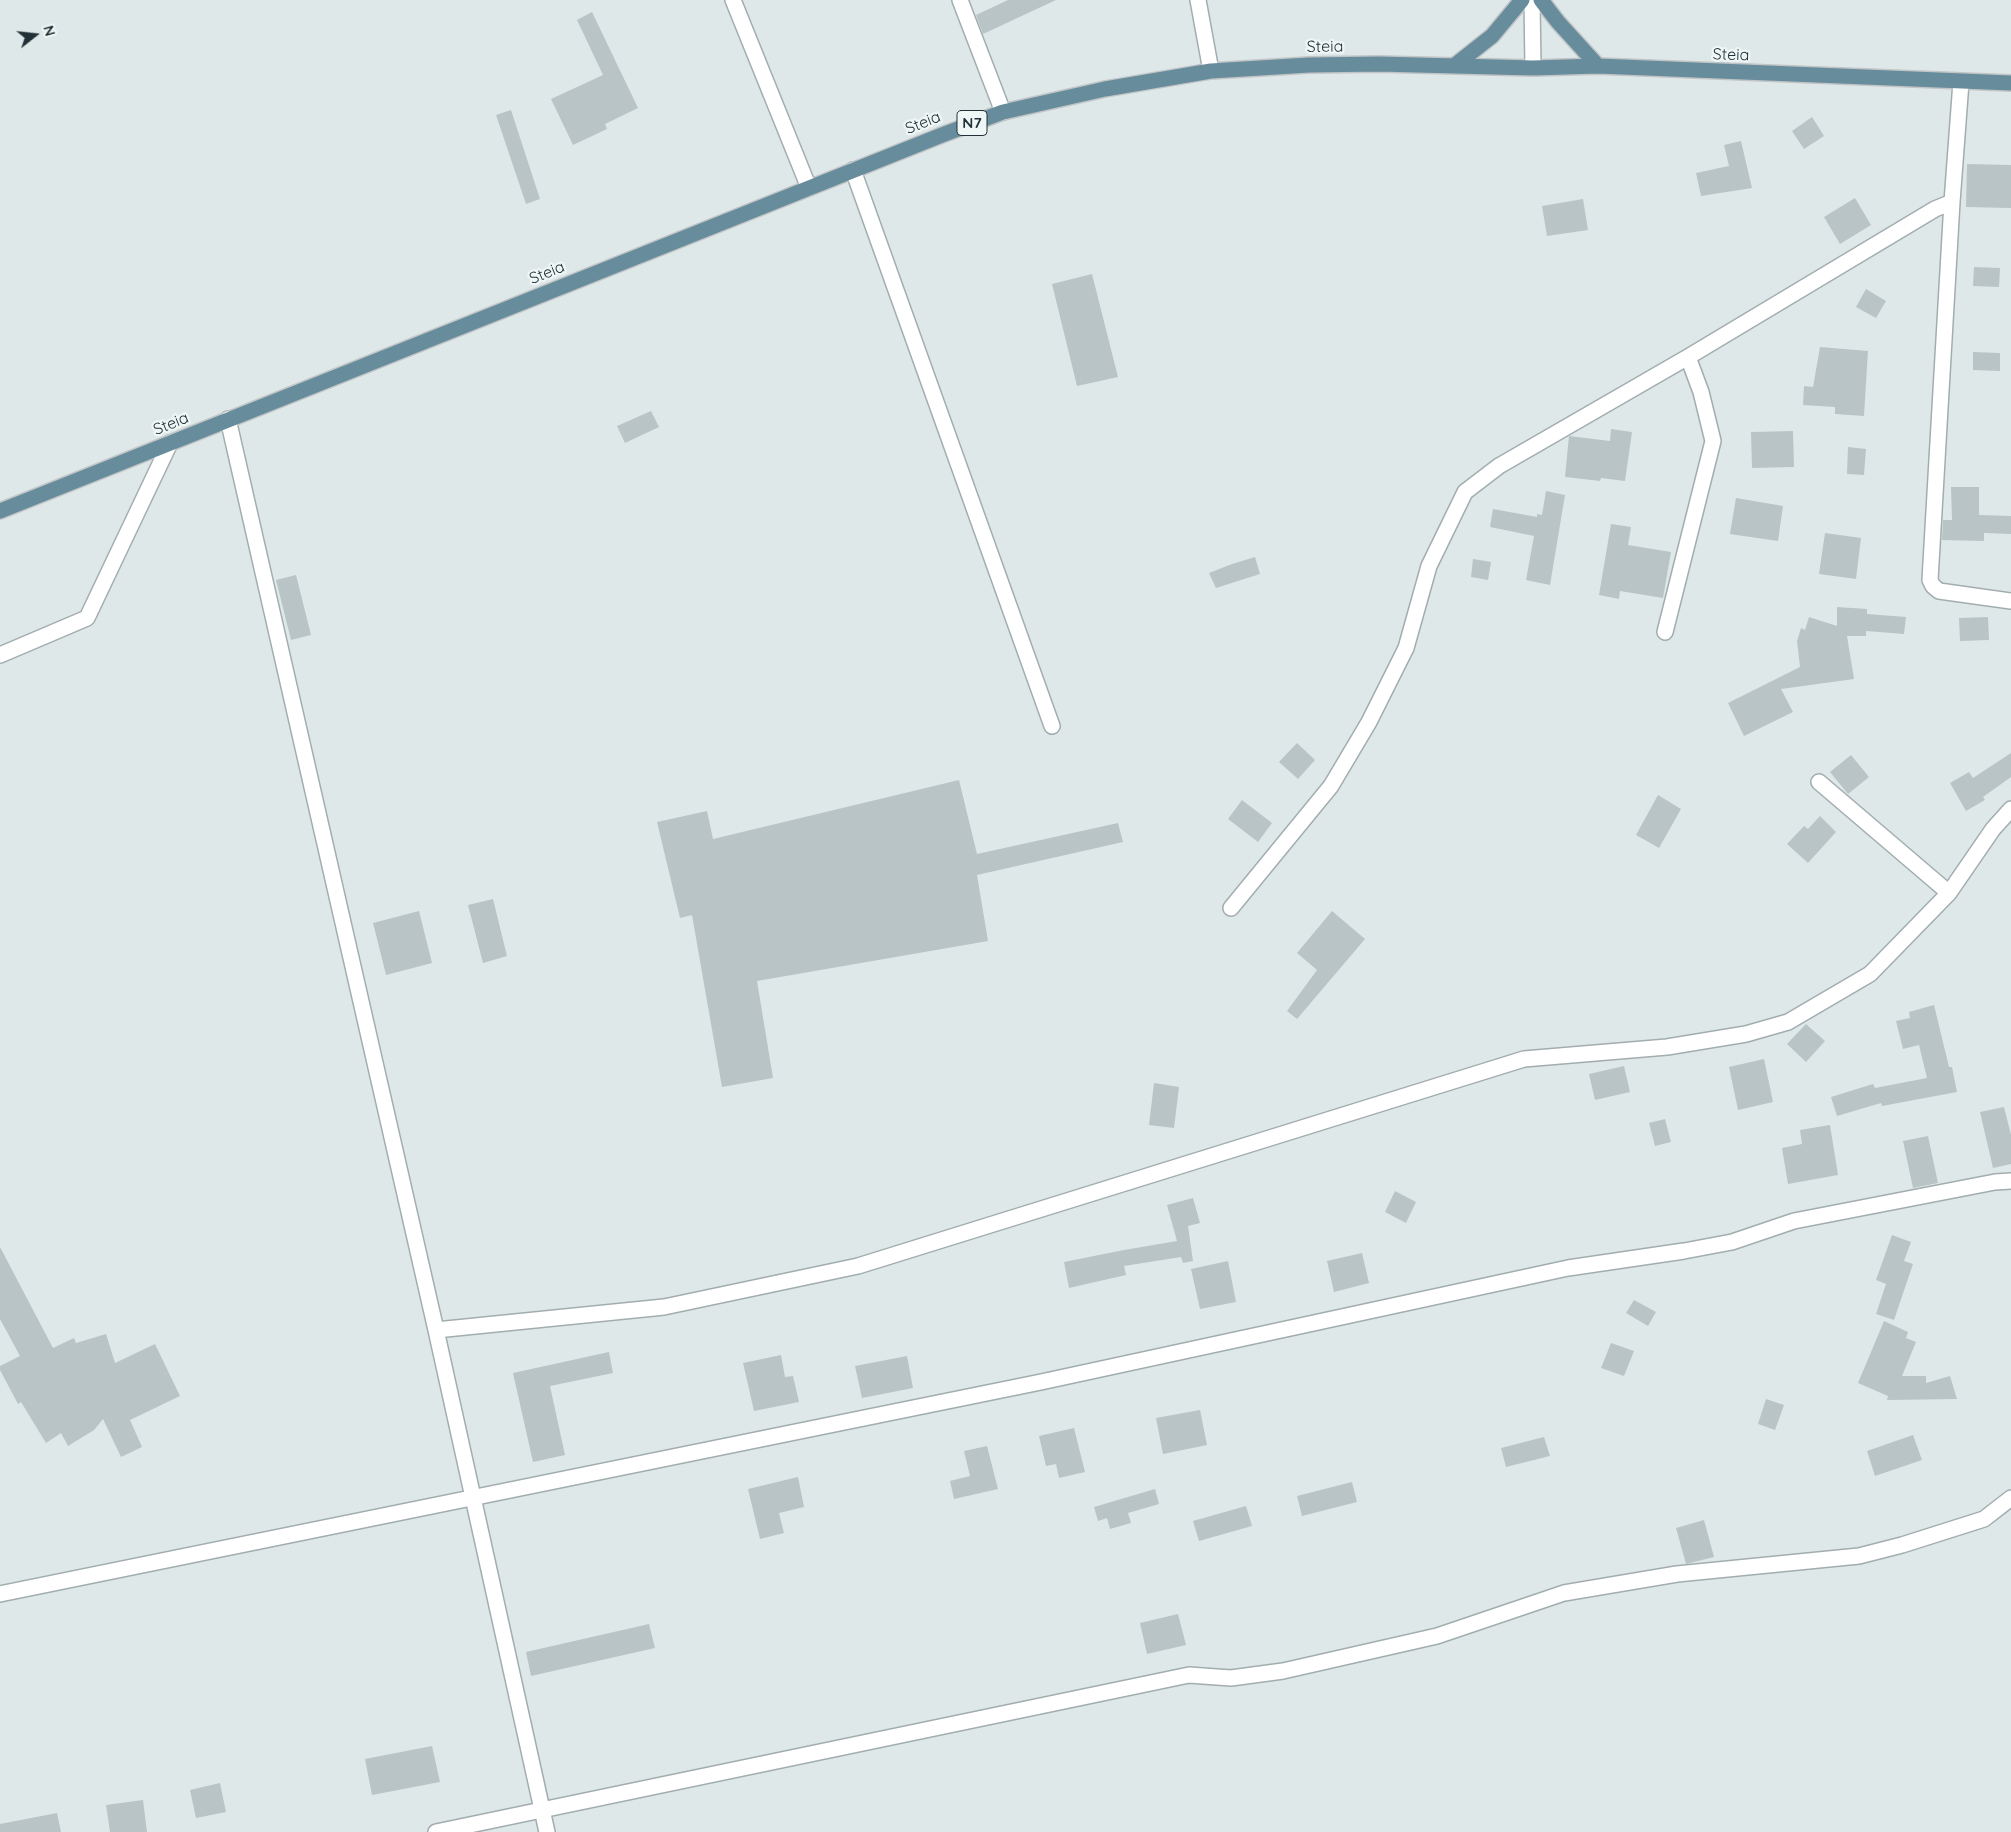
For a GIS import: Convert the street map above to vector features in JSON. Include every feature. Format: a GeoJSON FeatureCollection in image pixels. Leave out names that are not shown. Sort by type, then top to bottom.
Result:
{"type":"FeatureCollection","features":[{"type":"Feature","properties":{"kind":"main road"},"geometry":{"type":"LineString","coordinates":[[1454,66],[1492,36],[1522,0]]}},
{"type":"Feature","properties":{"kind":"main road"},"geometry":{"type":"LineString","coordinates":[[1541,0],[1558,22],[1598,66]]}},
{"type":"Feature","properties":{"kind":"main road","name":"Steia"},"geometry":{"type":"LineString","coordinates":[[0,511],[853,170],[1003,112],[1105,88],[1211,71],[1309,64],[1533,68],[1598,66],[2011,83]]}},
{"type":"Feature","properties":{"kind":"street"},"geometry":{"type":"LineString","coordinates":[[732,0],[808,188]]}},
{"type":"Feature","properties":{"kind":"street"},"geometry":{"type":"LineString","coordinates":[[960,0],[1003,112]]}},
{"type":"Feature","properties":{"kind":"street"},"geometry":{"type":"LineString","coordinates":[[1198,0],[1211,71]]}},
{"type":"Feature","properties":{"kind":"street"},"geometry":{"type":"LineString","coordinates":[[1532,0],[1533,68]]}},
{"type":"Feature","properties":{"kind":"street"},"geometry":{"type":"LineString","coordinates":[[1961,82],[1952,202],[1930,580],[1939,591],[2011,601]]}},
{"type":"Feature","properties":{"kind":"street"},"geometry":{"type":"LineString","coordinates":[[853,170],[1052,726]]}},
{"type":"Feature","properties":{"kind":"street"},"geometry":{"type":"LineString","coordinates":[[1231,908],[1331,786],[1369,722],[1406,648],[1429,566],[1465,492],[1499,466],[1688,357],[1935,209],[1952,202]]}},
{"type":"Feature","properties":{"kind":"street"},"geometry":{"type":"LineString","coordinates":[[1665,632],[1713,441],[1701,392],[1688,357]]}},
{"type":"Feature","properties":{"kind":"street"},"geometry":{"type":"LineString","coordinates":[[228,419],[436,1330],[547,1832]]}},
{"type":"Feature","properties":{"kind":"street"},"geometry":{"type":"LineString","coordinates":[[0,655],[88,618],[170,443]]}},
{"type":"Feature","properties":{"kind":"street"},"geometry":{"type":"LineString","coordinates":[[1819,782],[1949,893]]}},
{"type":"Feature","properties":{"kind":"street"},"geometry":{"type":"LineString","coordinates":[[436,1330],[664,1307],[858,1266],[1524,1059],[1667,1046],[1746,1034],[1788,1022],[1870,974],[1949,893],[1993,829],[2011,809]]}},
{"type":"Feature","properties":{"kind":"street"},"geometry":{"type":"LineString","coordinates":[[0,1594],[1041,1382],[1568,1268],[1732,1242],[1794,1221],[2011,1181]]}},
{"type":"Feature","properties":{"kind":"street"},"geometry":{"type":"LineString","coordinates":[[436,1832],[1188,1674],[1231,1678],[1283,1671],[1437,1636],[1564,1593],[1677,1574],[1802,1560],[1859,1556],[1902,1545],[1984,1518],[2011,1498]]}},
{"type":"Feature","properties":{"kind":"building"},"geometry":{"type":"Polygon","coordinates":[[[1008,0],[1056,0],[983,34],[976,15],[1008,0]]]}},
{"type":"Feature","properties":{"kind":"building"},"geometry":{"type":"Polygon","coordinates":[[[592,12],[638,108],[605,124],[607,129],[573,145],[551,99],[603,75],[577,20],[592,12]]]}},
{"type":"Feature","properties":{"kind":"building"},"geometry":{"type":"Polygon","coordinates":[[[511,110],[540,199],[526,204],[496,115],[511,110]]]}},
{"type":"Feature","properties":{"kind":"building"},"geometry":{"type":"Polygon","coordinates":[[[1812,117],[1824,136],[1804,149],[1792,131],[1812,117]]]}},
{"type":"Feature","properties":{"kind":"building"},"geometry":{"type":"Polygon","coordinates":[[[1741,141],[1752,188],[1701,196],[1696,173],[1729,166],[1724,145],[1741,141]]]}},
{"type":"Feature","properties":{"kind":"building"},"geometry":{"type":"Polygon","coordinates":[[[1967,164],[2011,165],[2011,208],[1966,207],[1967,164]]]}},
{"type":"Feature","properties":{"kind":"building"},"geometry":{"type":"Polygon","coordinates":[[[1855,198],[1871,225],[1840,244],[1824,217],[1855,198]]]}},
{"type":"Feature","properties":{"kind":"building"},"geometry":{"type":"Polygon","coordinates":[[[1583,199],[1588,230],[1547,236],[1542,206],[1583,199]]]}},
{"type":"Feature","properties":{"kind":"building"},"geometry":{"type":"Polygon","coordinates":[[[1974,267],[2000,268],[1999,287],[1973,286],[1974,267]]]}},
{"type":"Feature","properties":{"kind":"building"},"geometry":{"type":"Polygon","coordinates":[[[1092,274],[1118,377],[1077,386],[1052,284],[1092,274]]]}},
{"type":"Feature","properties":{"kind":"building"},"geometry":{"type":"Polygon","coordinates":[[[1866,289],[1886,301],[1876,318],[1856,307],[1866,289]]]}},
{"type":"Feature","properties":{"kind":"building"},"geometry":{"type":"Polygon","coordinates":[[[1820,347],[1868,351],[1864,416],[1835,414],[1835,407],[1803,405],[1804,386],[1813,387],[1820,347]]]}},
{"type":"Feature","properties":{"kind":"building"},"geometry":{"type":"Polygon","coordinates":[[[1973,352],[2000,353],[2000,371],[1973,370],[1973,352]]]}},
{"type":"Feature","properties":{"kind":"building"},"geometry":{"type":"Polygon","coordinates":[[[651,411],[659,427],[625,443],[617,426],[651,411]]]}},
{"type":"Feature","properties":{"kind":"building"},"geometry":{"type":"Polygon","coordinates":[[[1611,429],[1632,432],[1625,481],[1601,478],[1600,481],[1565,477],[1569,436],[1610,441],[1611,429]]]}},
{"type":"Feature","properties":{"kind":"building"},"geometry":{"type":"Polygon","coordinates":[[[1793,431],[1794,467],[1752,468],[1751,432],[1793,431]]]}},
{"type":"Feature","properties":{"kind":"building"},"geometry":{"type":"Polygon","coordinates":[[[1848,447],[1866,449],[1864,475],[1847,474],[1848,447]]]}},
{"type":"Feature","properties":{"kind":"building"},"geometry":{"type":"Polygon","coordinates":[[[1951,487],[1979,487],[1979,515],[2011,516],[2011,534],[1984,533],[1984,541],[1942,540],[1943,520],[1952,520],[1951,487]]]}},
{"type":"Feature","properties":{"kind":"building"},"geometry":{"type":"Polygon","coordinates":[[[1546,491],[1565,495],[1550,585],[1526,580],[1534,536],[1490,527],[1493,509],[1537,517],[1537,514],[1542,515],[1546,491]]]}},
{"type":"Feature","properties":{"kind":"building"},"geometry":{"type":"Polygon","coordinates":[[[1736,498],[1783,506],[1778,541],[1730,534],[1736,498]]]}},
{"type":"Feature","properties":{"kind":"building"},"geometry":{"type":"Polygon","coordinates":[[[1611,524],[1631,527],[1628,545],[1671,552],[1663,598],[1620,591],[1619,599],[1599,595],[1611,524]]]}},
{"type":"Feature","properties":{"kind":"building"},"geometry":{"type":"Polygon","coordinates":[[[1825,533],[1861,538],[1856,579],[1819,574],[1825,533]]]}},
{"type":"Feature","properties":{"kind":"building"},"geometry":{"type":"Polygon","coordinates":[[[1255,557],[1260,574],[1216,588],[1209,573],[1255,557]]]}},
{"type":"Feature","properties":{"kind":"building"},"geometry":{"type":"Polygon","coordinates":[[[1473,559],[1491,562],[1488,580],[1471,577],[1473,559]]]}},
{"type":"Feature","properties":{"kind":"building"},"geometry":{"type":"Polygon","coordinates":[[[296,575],[311,635],[291,640],[276,580],[296,575]]]}},
{"type":"Feature","properties":{"kind":"building"},"geometry":{"type":"Polygon","coordinates":[[[1837,607],[1867,609],[1867,614],[1906,617],[1904,634],[1866,631],[1866,636],[1847,636],[1854,679],[1781,689],[1793,712],[1744,736],[1728,703],[1800,667],[1797,641],[1801,628],[1805,630],[1809,617],[1837,626],[1837,607]]]}},
{"type":"Feature","properties":{"kind":"building"},"geometry":{"type":"Polygon","coordinates":[[[1988,617],[1989,640],[1960,641],[1959,618],[1988,617]]]}},
{"type":"Feature","properties":{"kind":"building"},"geometry":{"type":"Polygon","coordinates":[[[1297,743],[1315,760],[1298,779],[1279,762],[1297,743]]]}},
{"type":"Feature","properties":{"kind":"building"},"geometry":{"type":"Polygon","coordinates":[[[2011,753],[2011,777],[1983,797],[1985,800],[1966,811],[1950,783],[1969,772],[1973,778],[2011,753]]]}},
{"type":"Feature","properties":{"kind":"building"},"geometry":{"type":"Polygon","coordinates":[[[1851,755],[1869,777],[1848,794],[1830,772],[1851,755]]]}},
{"type":"Feature","properties":{"kind":"building"},"geometry":{"type":"Polygon","coordinates":[[[959,780],[977,854],[1118,823],[1123,842],[977,875],[988,941],[757,981],[773,1078],[722,1087],[692,915],[680,918],[657,822],[707,811],[713,839],[959,780]]]}},
{"type":"Feature","properties":{"kind":"building"},"geometry":{"type":"Polygon","coordinates":[[[1658,795],[1681,809],[1659,848],[1636,835],[1658,795]]]}},
{"type":"Feature","properties":{"kind":"building"},"geometry":{"type":"Polygon","coordinates":[[[1242,800],[1272,823],[1258,842],[1228,819],[1242,800]]]}},
{"type":"Feature","properties":{"kind":"building"},"geometry":{"type":"Polygon","coordinates":[[[1820,816],[1836,832],[1808,863],[1787,844],[1804,826],[1808,829],[1820,816]]]}},
{"type":"Feature","properties":{"kind":"building"},"geometry":{"type":"Polygon","coordinates":[[[493,899],[507,956],[483,963],[468,905],[493,899]]]}},
{"type":"Feature","properties":{"kind":"building"},"geometry":{"type":"Polygon","coordinates":[[[419,911],[432,963],[386,975],[373,923],[419,911]]]}},
{"type":"Feature","properties":{"kind":"building"},"geometry":{"type":"Polygon","coordinates":[[[1332,911],[1365,939],[1297,1019],[1287,1011],[1317,970],[1297,953],[1332,911]]]}},
{"type":"Feature","properties":{"kind":"building"},"geometry":{"type":"Polygon","coordinates":[[[1934,1005],[1949,1067],[1952,1067],[1957,1092],[1882,1106],[1881,1103],[1837,1116],[1831,1097],[1873,1084],[1875,1088],[1927,1078],[1919,1045],[1903,1049],[1896,1021],[1910,1018],[1909,1012],[1934,1005]]]}},
{"type":"Feature","properties":{"kind":"building"},"geometry":{"type":"Polygon","coordinates":[[[1806,1024],[1825,1041],[1806,1062],[1787,1044],[1806,1024]]]}},
{"type":"Feature","properties":{"kind":"building"},"geometry":{"type":"Polygon","coordinates":[[[1764,1059],[1773,1102],[1738,1110],[1729,1067],[1764,1059]]]}},
{"type":"Feature","properties":{"kind":"building"},"geometry":{"type":"Polygon","coordinates":[[[1624,1066],[1630,1092],[1595,1100],[1589,1074],[1624,1066]]]}},
{"type":"Feature","properties":{"kind":"building"},"geometry":{"type":"Polygon","coordinates":[[[1154,1083],[1179,1087],[1174,1128],[1149,1125],[1154,1083]]]}},
{"type":"Feature","properties":{"kind":"building"},"geometry":{"type":"Polygon","coordinates":[[[2004,1107],[2011,1135],[2011,1164],[1993,1168],[1980,1112],[2004,1107]]]}},
{"type":"Feature","properties":{"kind":"building"},"geometry":{"type":"Polygon","coordinates":[[[1665,1119],[1671,1142],[1655,1146],[1649,1123],[1665,1119]]]}},
{"type":"Feature","properties":{"kind":"building"},"geometry":{"type":"Polygon","coordinates":[[[1830,1125],[1838,1175],[1788,1184],[1782,1148],[1802,1144],[1800,1130],[1830,1125]]]}},
{"type":"Feature","properties":{"kind":"building"},"geometry":{"type":"Polygon","coordinates":[[[1928,1136],[1938,1183],[1913,1188],[1903,1141],[1928,1136]]]}},
{"type":"Feature","properties":{"kind":"building"},"geometry":{"type":"Polygon","coordinates":[[[1395,1191],[1416,1202],[1406,1223],[1385,1212],[1395,1191]]]}},
{"type":"Feature","properties":{"kind":"building"},"geometry":{"type":"Polygon","coordinates":[[[1193,1198],[1200,1223],[1188,1226],[1193,1261],[1183,1263],[1181,1257],[1124,1266],[1126,1275],[1069,1288],[1064,1262],[1177,1241],[1167,1205],[1193,1198]]]}},
{"type":"Feature","properties":{"kind":"building"},"geometry":{"type":"Polygon","coordinates":[[[1892,1235],[1911,1242],[1904,1261],[1913,1264],[1894,1320],[1876,1314],[1886,1284],[1876,1280],[1892,1235]]]}},
{"type":"Feature","properties":{"kind":"building"},"geometry":{"type":"Polygon","coordinates":[[[0,1247],[53,1348],[74,1338],[76,1343],[106,1334],[115,1363],[155,1344],[180,1396],[130,1420],[142,1447],[121,1457],[103,1419],[94,1430],[68,1446],[61,1433],[46,1443],[21,1402],[18,1404],[0,1370],[0,1366],[20,1356],[0,1319],[0,1247]]]}},
{"type":"Feature","properties":{"kind":"building"},"geometry":{"type":"Polygon","coordinates":[[[1362,1253],[1369,1283],[1334,1292],[1327,1261],[1362,1253]]]}},
{"type":"Feature","properties":{"kind":"building"},"geometry":{"type":"Polygon","coordinates":[[[1228,1261],[1236,1302],[1200,1309],[1191,1269],[1228,1261]]]}},
{"type":"Feature","properties":{"kind":"building"},"geometry":{"type":"Polygon","coordinates":[[[1634,1300],[1656,1312],[1648,1326],[1626,1313],[1634,1300]]]}},
{"type":"Feature","properties":{"kind":"building"},"geometry":{"type":"Polygon","coordinates":[[[1884,1321],[1908,1332],[1906,1338],[1916,1342],[1902,1376],[1926,1376],[1926,1383],[1950,1376],[1957,1399],[1887,1400],[1888,1396],[1858,1383],[1884,1321]]]}},
{"type":"Feature","properties":{"kind":"building"},"geometry":{"type":"Polygon","coordinates":[[[1611,1343],[1634,1351],[1624,1376],[1601,1368],[1611,1343]]]}},
{"type":"Feature","properties":{"kind":"building"},"geometry":{"type":"Polygon","coordinates":[[[609,1352],[613,1373],[550,1386],[565,1455],[533,1462],[513,1373],[609,1352]]]}},
{"type":"Feature","properties":{"kind":"building"},"geometry":{"type":"Polygon","coordinates":[[[781,1355],[785,1377],[793,1376],[799,1402],[754,1411],[743,1363],[781,1355]]]}},
{"type":"Feature","properties":{"kind":"building"},"geometry":{"type":"Polygon","coordinates":[[[907,1356],[913,1388],[862,1398],[855,1366],[907,1356]]]}},
{"type":"Feature","properties":{"kind":"building"},"geometry":{"type":"Polygon","coordinates":[[[1766,1399],[1784,1405],[1775,1430],[1758,1424],[1766,1399]]]}},
{"type":"Feature","properties":{"kind":"building"},"geometry":{"type":"Polygon","coordinates":[[[1200,1410],[1207,1445],[1163,1454],[1156,1418],[1200,1410]]]}},
{"type":"Feature","properties":{"kind":"building"},"geometry":{"type":"Polygon","coordinates":[[[1074,1428],[1085,1472],[1059,1478],[1056,1464],[1046,1466],[1039,1436],[1074,1428]]]}},
{"type":"Feature","properties":{"kind":"building"},"geometry":{"type":"Polygon","coordinates":[[[1913,1435],[1922,1460],[1875,1476],[1867,1451],[1913,1435]]]}},
{"type":"Feature","properties":{"kind":"building"},"geometry":{"type":"Polygon","coordinates":[[[1544,1437],[1550,1456],[1506,1467],[1501,1448],[1544,1437]]]}},
{"type":"Feature","properties":{"kind":"building"},"geometry":{"type":"Polygon","coordinates":[[[987,1446],[998,1489],[954,1499],[950,1481],[970,1476],[964,1451],[987,1446]]]}},
{"type":"Feature","properties":{"kind":"building"},"geometry":{"type":"Polygon","coordinates":[[[798,1477],[804,1507],[779,1513],[784,1533],[760,1539],[748,1489],[798,1477]]]}},
{"type":"Feature","properties":{"kind":"building"},"geometry":{"type":"Polygon","coordinates":[[[1352,1482],[1357,1502],[1302,1516],[1297,1496],[1352,1482]]]}},
{"type":"Feature","properties":{"kind":"building"},"geometry":{"type":"Polygon","coordinates":[[[1155,1489],[1159,1504],[1128,1513],[1131,1523],[1110,1529],[1107,1518],[1098,1521],[1094,1507],[1155,1489]]]}},
{"type":"Feature","properties":{"kind":"building"},"geometry":{"type":"Polygon","coordinates":[[[1246,1506],[1252,1526],[1199,1541],[1193,1521],[1246,1506]]]}},
{"type":"Feature","properties":{"kind":"building"},"geometry":{"type":"Polygon","coordinates":[[[1704,1520],[1714,1557],[1686,1564],[1676,1528],[1704,1520]]]}},
{"type":"Feature","properties":{"kind":"building"},"geometry":{"type":"Polygon","coordinates":[[[1178,1614],[1186,1645],[1147,1654],[1140,1623],[1178,1614]]]}},
{"type":"Feature","properties":{"kind":"building"},"geometry":{"type":"Polygon","coordinates":[[[649,1624],[655,1648],[531,1676],[526,1652],[649,1624]]]}},
{"type":"Feature","properties":{"kind":"building"},"geometry":{"type":"Polygon","coordinates":[[[432,1746],[440,1782],[372,1795],[365,1759],[432,1746]]]}},
{"type":"Feature","properties":{"kind":"building"},"geometry":{"type":"Polygon","coordinates":[[[220,1783],[226,1812],[196,1818],[190,1790],[220,1783]]]}},
{"type":"Feature","properties":{"kind":"building"},"geometry":{"type":"Polygon","coordinates":[[[143,1800],[147,1832],[110,1832],[106,1805],[143,1800]]]}},
{"type":"Feature","properties":{"kind":"building"},"geometry":{"type":"Polygon","coordinates":[[[57,1813],[61,1832],[0,1832],[0,1824],[57,1813]]]}}]}
